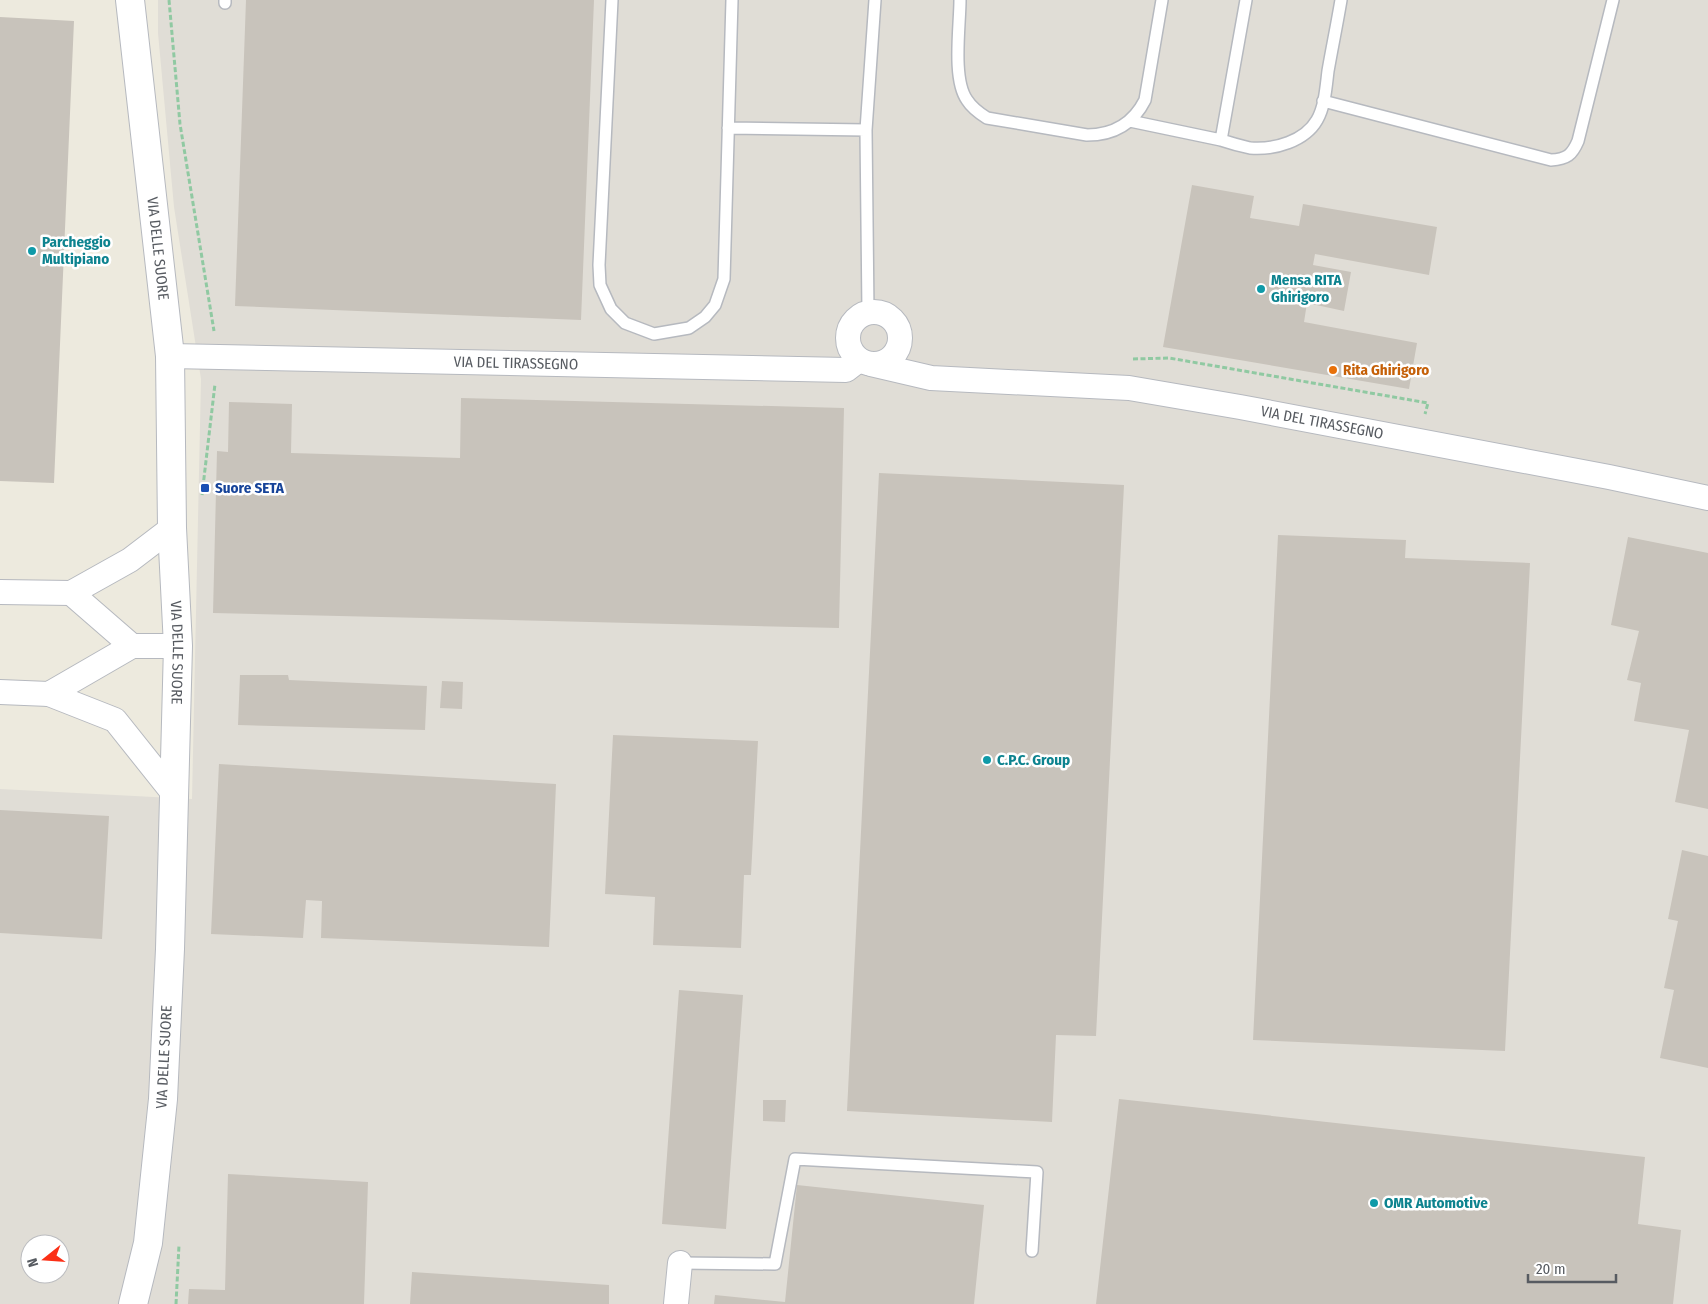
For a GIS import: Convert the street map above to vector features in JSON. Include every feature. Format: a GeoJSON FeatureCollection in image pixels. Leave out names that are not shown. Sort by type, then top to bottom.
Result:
{"type":"FeatureCollection","features":[{"type":"Feature","properties":{"kind":"street","name":"VIA DELLE SUORE"},"geometry":{"type":"LineString","coordinates":[[130,0],[170,356],[172,528],[178,646],[170,949],[163,1099],[148,1243],[133,1304]]}},
{"type":"Feature","properties":{"kind":"street"},"geometry":{"type":"LineString","coordinates":[[865,362],[884,362],[892,357],[900,342],[897,325],[892,318],[876,312],[860,315],[849,328],[848,346],[852,354],[865,362],[931,378]]}},
{"type":"Feature","properties":{"kind":"street"},"geometry":{"type":"LineString","coordinates":[[900,342],[931,378]]}},
{"type":"Feature","properties":{"kind":"street","name":"VIA DEL TIRASSEGNO"},"geometry":{"type":"LineString","coordinates":[[170,356],[846,370],[865,362]]}},
{"type":"Feature","properties":{"kind":"street","name":"VIA DEL TIRASSEGNO"},"geometry":{"type":"LineString","coordinates":[[931,378],[1129,388],[1418,441],[1708,498]]}},
{"type":"Feature","properties":{"kind":"street"},"geometry":{"type":"LineString","coordinates":[[0,592],[71,594],[130,560],[172,528]]}},
{"type":"Feature","properties":{"kind":"street"},"geometry":{"type":"LineString","coordinates":[[71,594],[132,646]]}},
{"type":"Feature","properties":{"kind":"street"},"geometry":{"type":"LineString","coordinates":[[49,694],[132,646],[178,646]]}},
{"type":"Feature","properties":{"kind":"street"},"geometry":{"type":"LineString","coordinates":[[0,692],[49,694],[115,720],[174,794]]}},
{"type":"Feature","properties":{"kind":"street"},"geometry":{"type":"LineString","coordinates":[[676,1304],[680,1263]]}},
{"type":"Feature","properties":{"kind":"lane"},"geometry":{"type":"LineString","coordinates":[[612,0],[599,265],[600,285],[611,309],[625,323],[654,334],[689,328],[705,317],[715,305],[724,279],[732,0]]}},
{"type":"Feature","properties":{"kind":"lane"},"geometry":{"type":"LineString","coordinates":[[868,312],[866,130],[875,0]]}},
{"type":"Feature","properties":{"kind":"lane"},"geometry":{"type":"LineString","coordinates":[[960,0],[958,66],[961,86],[966,100],[976,111],[987,118],[1087,135],[1100,135],[1110,132],[1130,121],[1139,112],[1145,100],[1162,0]]}},
{"type":"Feature","properties":{"kind":"lane"},"geometry":{"type":"LineString","coordinates":[[1221,140],[1246,0]]}},
{"type":"Feature","properties":{"kind":"lane"},"geometry":{"type":"LineString","coordinates":[[1130,121],[1250,148],[1278,146],[1299,138],[1310,130],[1318,118],[1323,102],[1341,0]]}},
{"type":"Feature","properties":{"kind":"lane"},"geometry":{"type":"LineString","coordinates":[[1323,102],[1551,160],[1568,157],[1574,152],[1578,141],[1613,0]]}},
{"type":"Feature","properties":{"kind":"lane"},"geometry":{"type":"LineString","coordinates":[[728,128],[866,130]]}},
{"type":"Feature","properties":{"kind":"lane"},"geometry":{"type":"LineString","coordinates":[[680,1263],[775,1264],[795,1159],[1037,1172],[1032,1251]]}},
{"type":"Feature","properties":{"kind":"path"},"geometry":{"type":"LineString","coordinates":[[169,0],[180,124],[218,357]]}},
{"type":"Feature","properties":{"kind":"path"},"geometry":{"type":"LineString","coordinates":[[1133,359],[1169,358],[1428,403],[1418,441]]}},
{"type":"Feature","properties":{"kind":"shaded area"},"geometry":{"type":"Polygon","coordinates":[[[158,0],[1708,0],[1708,1304],[0,1304],[0,789],[192,799],[201,379],[174,207],[158,33],[158,0]]]}},
{"type":"Feature","properties":{"kind":"building"},"geometry":{"type":"Polygon","coordinates":[[[246,0],[594,0],[581,320],[235,306],[246,0]]]}},
{"type":"Feature","properties":{"kind":"building","name":"Parcheggio Multipiano"},"geometry":{"type":"Polygon","coordinates":[[[0,17],[74,21],[54,483],[0,481],[0,17]]]}},
{"type":"Feature","properties":{"kind":"building","name":"Mensa RITA Ghirigoro"},"geometry":{"type":"Polygon","coordinates":[[[1192,185],[1254,196],[1250,218],[1299,226],[1303,204],[1437,227],[1429,275],[1315,254],[1313,265],[1351,272],[1344,311],[1307,303],[1304,322],[1417,343],[1409,389],[1163,347],[1192,185]]]}},
{"type":"Feature","properties":{"kind":"building"},"geometry":{"type":"Polygon","coordinates":[[[461,398],[844,408],[839,628],[213,613],[217,451],[228,452],[229,402],[292,404],[291,453],[460,458],[461,398]]]}},
{"type":"Feature","properties":{"kind":"building","name":"C.P.C. Group"},"geometry":{"type":"Polygon","coordinates":[[[879,473],[1124,485],[1096,1036],[1056,1035],[1052,1122],[847,1111],[879,473]]]}},
{"type":"Feature","properties":{"kind":"building"},"geometry":{"type":"Polygon","coordinates":[[[1278,535],[1406,540],[1405,558],[1530,563],[1505,1051],[1253,1040],[1278,535]]]}},
{"type":"Feature","properties":{"kind":"building"},"geometry":{"type":"Polygon","coordinates":[[[1628,537],[1708,553],[1708,809],[1675,802],[1689,730],[1634,721],[1641,683],[1627,680],[1639,631],[1611,625],[1628,537]]]}},
{"type":"Feature","properties":{"kind":"building"},"geometry":{"type":"Polygon","coordinates":[[[240,675],[288,675],[289,680],[427,686],[425,730],[238,725],[240,675]]]}},
{"type":"Feature","properties":{"kind":"building"},"geometry":{"type":"Polygon","coordinates":[[[442,681],[463,682],[462,709],[440,708],[442,681]]]}},
{"type":"Feature","properties":{"kind":"building"},"geometry":{"type":"Polygon","coordinates":[[[613,735],[758,741],[751,875],[744,875],[741,948],[653,945],[655,897],[605,894],[613,735]]]}},
{"type":"Feature","properties":{"kind":"building"},"geometry":{"type":"Polygon","coordinates":[[[219,764],[556,784],[549,947],[321,938],[322,901],[306,900],[303,938],[211,934],[219,764]]]}},
{"type":"Feature","properties":{"kind":"building"},"geometry":{"type":"Polygon","coordinates":[[[0,810],[109,816],[102,939],[0,933],[0,810]]]}},
{"type":"Feature","properties":{"kind":"building"},"geometry":{"type":"Polygon","coordinates":[[[1682,850],[1708,856],[1708,1068],[1660,1058],[1674,990],[1664,988],[1678,921],[1668,919],[1682,850]]]}},
{"type":"Feature","properties":{"kind":"building"},"geometry":{"type":"Polygon","coordinates":[[[679,990],[743,995],[726,1229],[662,1224],[679,990]]]}},
{"type":"Feature","properties":{"kind":"building","name":"OMR Automotive"},"geometry":{"type":"Polygon","coordinates":[[[1119,1099],[1645,1157],[1638,1224],[1681,1230],[1673,1304],[1096,1304],[1119,1099]]]}},
{"type":"Feature","properties":{"kind":"building"},"geometry":{"type":"Polygon","coordinates":[[[763,1100],[786,1100],[785,1122],[763,1121],[763,1100]]]}},
{"type":"Feature","properties":{"kind":"building"},"geometry":{"type":"Polygon","coordinates":[[[228,1174],[368,1182],[364,1304],[188,1304],[189,1289],[225,1290],[228,1174]]]}},
{"type":"Feature","properties":{"kind":"building"},"geometry":{"type":"Polygon","coordinates":[[[797,1185],[984,1205],[974,1304],[714,1304],[715,1295],[785,1302],[797,1185]]]}},
{"type":"Feature","properties":{"kind":"building"},"geometry":{"type":"Polygon","coordinates":[[[412,1272],[609,1285],[609,1304],[410,1304],[412,1272]]]}},
{"type":"Feature","properties":{"kind":"place","name":"Parcheggio Multipiano"},"geometry":{"type":"Point","coordinates":[32,251]}},
{"type":"Feature","properties":{"kind":"place","name":"Mensa RITA Ghirigoro"},"geometry":{"type":"Point","coordinates":[1261,289]}},
{"type":"Feature","properties":{"kind":"place","name":"Rita Ghirigoro"},"geometry":{"type":"Point","coordinates":[1333,370]}},
{"type":"Feature","properties":{"kind":"place","name":"Suore SETA"},"geometry":{"type":"Point","coordinates":[205,488]}},
{"type":"Feature","properties":{"kind":"place","name":"C.P.C. Group"},"geometry":{"type":"Point","coordinates":[987,760]}},
{"type":"Feature","properties":{"kind":"place","name":"OMR Automotive"},"geometry":{"type":"Point","coordinates":[1374,1203]}}]}
